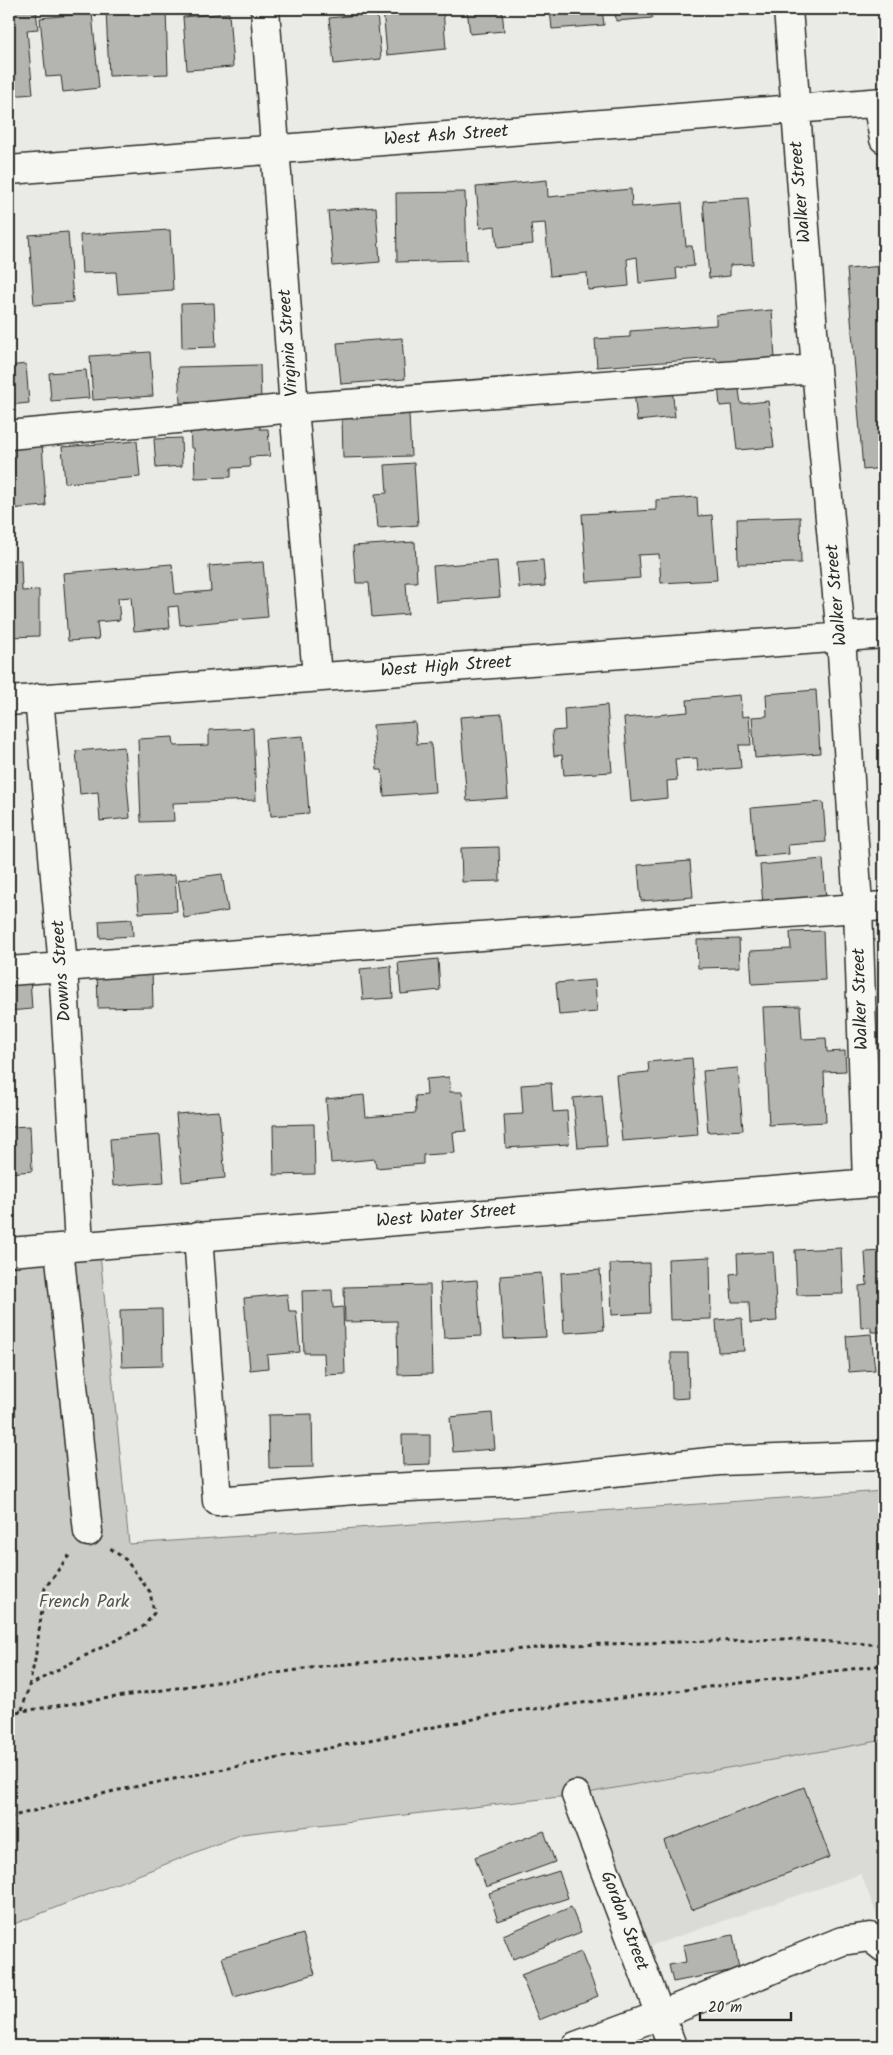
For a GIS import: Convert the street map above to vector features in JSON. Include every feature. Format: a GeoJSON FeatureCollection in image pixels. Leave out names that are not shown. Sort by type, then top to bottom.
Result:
{"type":"FeatureCollection","features":[{"type":"Feature","properties":{"kind":"street","name":"Virginia Street"},"geometry":{"type":"LineString","coordinates":[[265,9],[294,408],[317,676]]}},
{"type":"Feature","properties":{"kind":"street","name":"Walker Street"},"geometry":{"type":"LineString","coordinates":[[788,9],[794,109],[816,369],[841,637],[871,906],[876,1182]]}},
{"type":"Feature","properties":{"kind":"street","name":"West Ash Street"},"geometry":{"type":"LineString","coordinates":[[9,170],[880,102]]}},
{"type":"Feature","properties":{"kind":"street"},"geometry":{"type":"LineString","coordinates":[[880,102],[884,139]]}},
{"type":"Feature","properties":{"kind":"street"},"geometry":{"type":"LineString","coordinates":[[9,435],[294,408],[816,369]]}},
{"type":"Feature","properties":{"kind":"street","name":"West High Street"},"geometry":{"type":"LineString","coordinates":[[9,701],[884,634]]}},
{"type":"Feature","properties":{"kind":"street","name":"Downs Street"},"geometry":{"type":"LineString","coordinates":[[39,698],[63,966],[69,1246],[88,1532]]}},
{"type":"Feature","properties":{"kind":"street"},"geometry":{"type":"LineString","coordinates":[[9,971],[871,906]]}},
{"type":"Feature","properties":{"kind":"street","name":"West Water Street"},"geometry":{"type":"LineString","coordinates":[[9,1252],[876,1182]]}},
{"type":"Feature","properties":{"kind":"street"},"geometry":{"type":"LineString","coordinates":[[198,1236],[218,1501],[368,1489],[516,1482],[719,1461],[884,1455]]}},
{"type":"Feature","properties":{"kind":"street","name":"Gordon Street"},"geometry":{"type":"LineString","coordinates":[[576,1795],[672,2046]]}},
{"type":"Feature","properties":{"kind":"street"},"geometry":{"type":"LineString","coordinates":[[576,2046],[660,2016],[842,1941],[870,1937],[884,1948]]}},
{"type":"Feature","properties":{"kind":"path"},"geometry":{"type":"LineString","coordinates":[[22,1710],[35,1660],[45,1588],[88,1532],[126,1560],[150,1592],[154,1613],[144,1626],[29,1686]]}},
{"type":"Feature","properties":{"kind":"path"},"geometry":{"type":"LineString","coordinates":[[9,1713],[324,1666],[571,1645],[784,1639],[884,1645]]}},
{"type":"Feature","properties":{"kind":"path"},"geometry":{"type":"LineString","coordinates":[[9,1817],[114,1791],[510,1712],[884,1665]]}},
{"type":"Feature","properties":{"kind":"shaded area"},"geometry":{"type":"Polygon","coordinates":[[[884,1740],[884,1934],[861,1874],[635,1951],[576,1795],[884,1740]]]}},
{"type":"Feature","properties":{"kind":"green space","name":"French Park"},"geometry":{"type":"Polygon","coordinates":[[[99,1244],[129,1544],[884,1491],[884,1740],[576,1795],[242,1834],[9,1926],[9,1252],[99,1244]]]}},
{"type":"Feature","properties":{"kind":"building"},"geometry":{"type":"Polygon","coordinates":[[[9,9],[36,9],[38,29],[27,30],[33,94],[9,96],[9,9]]]}},
{"type":"Feature","properties":{"kind":"building"},"geometry":{"type":"Polygon","coordinates":[[[106,9],[166,9],[168,74],[109,76],[106,9]]]}},
{"type":"Feature","properties":{"kind":"building"},"geometry":{"type":"Polygon","coordinates":[[[383,9],[443,9],[446,49],[387,55],[383,9]]]}},
{"type":"Feature","properties":{"kind":"building"},"geometry":{"type":"Polygon","coordinates":[[[467,9],[502,9],[504,31],[470,34],[467,9]]]}},
{"type":"Feature","properties":{"kind":"building"},"geometry":{"type":"Polygon","coordinates":[[[550,9],[602,9],[604,25],[552,29],[550,9]]]}},
{"type":"Feature","properties":{"kind":"building"},"geometry":{"type":"Polygon","coordinates":[[[615,9],[652,9],[652,18],[616,21],[615,9]]]}},
{"type":"Feature","properties":{"kind":"building"},"geometry":{"type":"Polygon","coordinates":[[[662,9],[721,9],[721,10],[662,14],[662,9]]]}},
{"type":"Feature","properties":{"kind":"building"},"geometry":{"type":"Polygon","coordinates":[[[92,13],[99,88],[63,92],[61,76],[46,77],[40,18],[92,13]]]}},
{"type":"Feature","properties":{"kind":"building"},"geometry":{"type":"Polygon","coordinates":[[[229,13],[233,67],[187,70],[183,17],[229,13]]]}},
{"type":"Feature","properties":{"kind":"building"},"geometry":{"type":"Polygon","coordinates":[[[377,13],[381,59],[334,64],[329,18],[377,13]]]}},
{"type":"Feature","properties":{"kind":"building"},"geometry":{"type":"Polygon","coordinates":[[[547,180],[548,197],[631,189],[632,207],[682,203],[686,246],[692,246],[694,266],[676,268],[677,279],[639,283],[637,257],[627,259],[629,286],[588,290],[587,273],[550,276],[545,223],[531,224],[533,244],[497,248],[495,226],[480,228],[476,187],[547,180]]]}},
{"type":"Feature","properties":{"kind":"building"},"geometry":{"type":"Polygon","coordinates":[[[465,192],[467,260],[397,262],[396,193],[465,192]]]}},
{"type":"Feature","properties":{"kind":"building"},"geometry":{"type":"Polygon","coordinates":[[[748,198],[753,264],[730,265],[730,276],[709,278],[703,201],[748,198]]]}},
{"type":"Feature","properties":{"kind":"building"},"geometry":{"type":"Polygon","coordinates":[[[376,207],[380,262],[333,266],[328,211],[376,207]]]}},
{"type":"Feature","properties":{"kind":"building"},"geometry":{"type":"Polygon","coordinates":[[[170,230],[173,290],[118,294],[116,272],[82,273],[80,235],[170,230]]]}},
{"type":"Feature","properties":{"kind":"building"},"geometry":{"type":"Polygon","coordinates":[[[68,232],[73,302],[34,305],[29,235],[68,232]]]}},
{"type":"Feature","properties":{"kind":"building"},"geometry":{"type":"Polygon","coordinates":[[[884,266],[884,468],[863,470],[847,269],[884,266]]]}},
{"type":"Feature","properties":{"kind":"building"},"geometry":{"type":"Polygon","coordinates":[[[214,303],[216,347],[182,348],[181,304],[214,303]]]}},
{"type":"Feature","properties":{"kind":"building"},"geometry":{"type":"Polygon","coordinates":[[[772,310],[775,359],[717,363],[716,358],[597,367],[595,339],[630,337],[630,331],[716,325],[716,315],[772,310]]]}},
{"type":"Feature","properties":{"kind":"building"},"geometry":{"type":"Polygon","coordinates":[[[402,338],[405,379],[341,384],[337,343],[402,338]]]}},
{"type":"Feature","properties":{"kind":"building"},"geometry":{"type":"Polygon","coordinates":[[[150,352],[153,396],[93,400],[90,356],[150,352]]]}},
{"type":"Feature","properties":{"kind":"building"},"geometry":{"type":"Polygon","coordinates":[[[26,364],[29,403],[9,405],[9,366],[26,364]]]}},
{"type":"Feature","properties":{"kind":"building"},"geometry":{"type":"Polygon","coordinates":[[[260,365],[261,401],[180,403],[178,367],[260,365]]]}},
{"type":"Feature","properties":{"kind":"building"},"geometry":{"type":"Polygon","coordinates":[[[86,370],[89,398],[51,401],[49,373],[86,370]]]}},
{"type":"Feature","properties":{"kind":"building"},"geometry":{"type":"Polygon","coordinates":[[[738,383],[741,404],[768,401],[774,447],[737,450],[732,405],[720,406],[718,385],[738,383]]]}},
{"type":"Feature","properties":{"kind":"building"},"geometry":{"type":"Polygon","coordinates":[[[672,387],[675,417],[637,421],[634,391],[672,387]]]}},
{"type":"Feature","properties":{"kind":"building"},"geometry":{"type":"Polygon","coordinates":[[[409,414],[411,456],[343,458],[342,416],[409,414]]]}},
{"type":"Feature","properties":{"kind":"building"},"geometry":{"type":"Polygon","coordinates":[[[260,421],[260,429],[268,429],[270,456],[249,457],[250,467],[231,468],[231,477],[195,478],[194,448],[191,448],[190,424],[260,421]]]}},
{"type":"Feature","properties":{"kind":"building"},"geometry":{"type":"Polygon","coordinates":[[[181,438],[182,466],[156,468],[154,439],[181,438]]]}},
{"type":"Feature","properties":{"kind":"building"},"geometry":{"type":"Polygon","coordinates":[[[137,441],[140,477],[65,483],[62,447],[137,441]]]}},
{"type":"Feature","properties":{"kind":"building"},"geometry":{"type":"Polygon","coordinates":[[[42,443],[46,506],[9,509],[9,475],[11,475],[9,445],[42,443]]]}},
{"type":"Feature","properties":{"kind":"building"},"geometry":{"type":"Polygon","coordinates":[[[414,463],[418,525],[378,528],[375,494],[387,493],[385,465],[414,463]]]}},
{"type":"Feature","properties":{"kind":"building"},"geometry":{"type":"Polygon","coordinates":[[[697,497],[698,516],[712,515],[717,580],[661,583],[659,554],[638,555],[640,578],[587,582],[582,514],[656,510],[656,500],[697,497]]]}},
{"type":"Feature","properties":{"kind":"building"},"geometry":{"type":"Polygon","coordinates":[[[800,517],[801,563],[738,564],[737,519],[800,517]]]}},
{"type":"Feature","properties":{"kind":"building"},"geometry":{"type":"Polygon","coordinates":[[[415,542],[417,582],[406,582],[408,614],[372,617],[369,583],[356,583],[353,546],[415,542]]]}},
{"type":"Feature","properties":{"kind":"building"},"geometry":{"type":"Polygon","coordinates":[[[9,560],[21,560],[22,591],[39,590],[39,636],[9,637],[9,560]]]}},
{"type":"Feature","properties":{"kind":"building"},"geometry":{"type":"Polygon","coordinates":[[[543,560],[545,586],[519,588],[517,562],[543,560]]]}},
{"type":"Feature","properties":{"kind":"building"},"geometry":{"type":"Polygon","coordinates":[[[497,561],[500,597],[436,602],[433,566],[497,561]]]}},
{"type":"Feature","properties":{"kind":"building"},"geometry":{"type":"Polygon","coordinates":[[[263,562],[268,617],[180,625],[178,606],[168,607],[170,628],[134,631],[131,597],[118,598],[120,620],[97,622],[99,639],[68,641],[63,573],[172,564],[175,594],[211,591],[209,566],[263,562]]]}},
{"type":"Feature","properties":{"kind":"building"},"geometry":{"type":"Polygon","coordinates":[[[816,690],[820,753],[755,758],[752,717],[767,716],[766,694],[816,690]]]}},
{"type":"Feature","properties":{"kind":"building"},"geometry":{"type":"Polygon","coordinates":[[[740,695],[742,717],[749,716],[751,745],[739,745],[741,768],[698,771],[697,758],[675,759],[677,780],[667,781],[668,798],[631,802],[624,718],[688,712],[687,700],[740,695]]]}},
{"type":"Feature","properties":{"kind":"building"},"geometry":{"type":"Polygon","coordinates":[[[607,705],[612,772],[564,775],[562,755],[554,756],[552,731],[565,730],[564,709],[607,705]]]}},
{"type":"Feature","properties":{"kind":"building"},"geometry":{"type":"Polygon","coordinates":[[[502,714],[508,798],[467,801],[460,717],[502,714]]]}},
{"type":"Feature","properties":{"kind":"building"},"geometry":{"type":"Polygon","coordinates":[[[415,722],[417,744],[431,743],[435,792],[384,796],[382,770],[377,770],[373,725],[415,722]]]}},
{"type":"Feature","properties":{"kind":"building"},"geometry":{"type":"Polygon","coordinates":[[[253,728],[256,800],[173,803],[174,821],[141,822],[138,739],[173,737],[174,746],[209,745],[209,730],[253,728]]]}},
{"type":"Feature","properties":{"kind":"building"},"geometry":{"type":"Polygon","coordinates":[[[303,736],[309,813],[271,816],[265,739],[303,736]]]}},
{"type":"Feature","properties":{"kind":"building"},"geometry":{"type":"Polygon","coordinates":[[[124,747],[130,818],[100,821],[98,792],[80,794],[76,751],[124,747]]]}},
{"type":"Feature","properties":{"kind":"building"},"geometry":{"type":"Polygon","coordinates":[[[823,802],[826,842],[788,845],[789,854],[755,857],[751,808],[823,802]]]}},
{"type":"Feature","properties":{"kind":"building"},"geometry":{"type":"Polygon","coordinates":[[[499,847],[500,881],[462,882],[461,848],[499,847]]]}},
{"type":"Feature","properties":{"kind":"building"},"geometry":{"type":"Polygon","coordinates":[[[823,859],[826,900],[763,906],[760,865],[823,859]]]}},
{"type":"Feature","properties":{"kind":"building"},"geometry":{"type":"Polygon","coordinates":[[[690,861],[693,897],[641,901],[638,865],[690,861]]]}},
{"type":"Feature","properties":{"kind":"building"},"geometry":{"type":"Polygon","coordinates":[[[222,874],[228,911],[184,918],[178,880],[222,874]]]}},
{"type":"Feature","properties":{"kind":"building"},"geometry":{"type":"Polygon","coordinates":[[[175,875],[177,911],[139,913],[136,878],[175,875]]]}},
{"type":"Feature","properties":{"kind":"building"},"geometry":{"type":"Polygon","coordinates":[[[132,919],[133,936],[100,938],[99,921],[132,919]]]}},
{"type":"Feature","properties":{"kind":"building"},"geometry":{"type":"Polygon","coordinates":[[[823,931],[825,980],[752,984],[750,951],[791,949],[790,932],[823,931]]]}},
{"type":"Feature","properties":{"kind":"building"},"geometry":{"type":"Polygon","coordinates":[[[739,939],[740,967],[698,968],[697,940],[739,939]]]}},
{"type":"Feature","properties":{"kind":"building"},"geometry":{"type":"Polygon","coordinates":[[[438,959],[440,990],[401,994],[398,963],[438,959]]]}},
{"type":"Feature","properties":{"kind":"building"},"geometry":{"type":"Polygon","coordinates":[[[391,966],[393,998],[363,1000],[360,969],[391,966]]]}},
{"type":"Feature","properties":{"kind":"building"},"geometry":{"type":"Polygon","coordinates":[[[152,969],[153,1007],[98,1008],[97,970],[152,969]]]}},
{"type":"Feature","properties":{"kind":"building"},"geometry":{"type":"Polygon","coordinates":[[[30,978],[32,1009],[9,1011],[9,980],[30,978]]]}},
{"type":"Feature","properties":{"kind":"building"},"geometry":{"type":"Polygon","coordinates":[[[595,980],[597,1012],[559,1015],[556,983],[595,980]]]}},
{"type":"Feature","properties":{"kind":"building"},"geometry":{"type":"Polygon","coordinates":[[[800,1006],[802,1039],[826,1038],[827,1052],[845,1051],[846,1071],[824,1072],[826,1122],[769,1125],[763,1007],[800,1006]]]}},
{"type":"Feature","properties":{"kind":"building"},"geometry":{"type":"Polygon","coordinates":[[[692,1058],[698,1135],[622,1141],[616,1075],[649,1072],[648,1062],[692,1058]]]}},
{"type":"Feature","properties":{"kind":"building"},"geometry":{"type":"Polygon","coordinates":[[[738,1068],[743,1130],[708,1132],[703,1071],[738,1068]]]}},
{"type":"Feature","properties":{"kind":"building"},"geometry":{"type":"Polygon","coordinates":[[[449,1077],[450,1092],[462,1092],[466,1131],[453,1132],[455,1153],[423,1155],[423,1164],[376,1168],[375,1159],[331,1163],[326,1099],[364,1095],[366,1117],[416,1113],[415,1096],[427,1095],[426,1079],[449,1077]]]}},
{"type":"Feature","properties":{"kind":"building"},"geometry":{"type":"Polygon","coordinates":[[[551,1083],[553,1112],[567,1111],[569,1144],[506,1148],[504,1115],[523,1114],[521,1085],[551,1083]]]}},
{"type":"Feature","properties":{"kind":"building"},"geometry":{"type":"Polygon","coordinates":[[[602,1095],[607,1146],[578,1148],[573,1098],[602,1095]]]}},
{"type":"Feature","properties":{"kind":"building"},"geometry":{"type":"Polygon","coordinates":[[[219,1111],[225,1178],[182,1182],[176,1114],[219,1111]]]}},
{"type":"Feature","properties":{"kind":"building"},"geometry":{"type":"Polygon","coordinates":[[[314,1124],[315,1174],[274,1175],[273,1125],[314,1124]]]}},
{"type":"Feature","properties":{"kind":"building"},"geometry":{"type":"Polygon","coordinates":[[[30,1126],[32,1171],[9,1173],[9,1127],[30,1126]]]}},
{"type":"Feature","properties":{"kind":"building"},"geometry":{"type":"Polygon","coordinates":[[[160,1135],[164,1182],[113,1186],[110,1139],[160,1135]]]}},
{"type":"Feature","properties":{"kind":"building"},"geometry":{"type":"Polygon","coordinates":[[[841,1248],[843,1294],[797,1295],[795,1250],[841,1248]]]}},
{"type":"Feature","properties":{"kind":"building"},"geometry":{"type":"Polygon","coordinates":[[[884,1251],[884,1332],[871,1332],[871,1327],[861,1328],[859,1286],[867,1285],[865,1252],[884,1251]]]}},
{"type":"Feature","properties":{"kind":"building"},"geometry":{"type":"Polygon","coordinates":[[[773,1252],[777,1321],[750,1323],[749,1302],[732,1302],[730,1274],[738,1273],[737,1254],[773,1252]]]}},
{"type":"Feature","properties":{"kind":"building"},"geometry":{"type":"Polygon","coordinates":[[[710,1257],[711,1319],[670,1320],[668,1259],[710,1257]]]}},
{"type":"Feature","properties":{"kind":"building"},"geometry":{"type":"Polygon","coordinates":[[[649,1263],[650,1313],[612,1315],[610,1264],[649,1263]]]}},
{"type":"Feature","properties":{"kind":"building"},"geometry":{"type":"Polygon","coordinates":[[[600,1270],[604,1330],[564,1333],[561,1273],[600,1270]]]}},
{"type":"Feature","properties":{"kind":"building"},"geometry":{"type":"Polygon","coordinates":[[[541,1273],[546,1337],[504,1339],[500,1276],[541,1273]]]}},
{"type":"Feature","properties":{"kind":"building"},"geometry":{"type":"Polygon","coordinates":[[[477,1280],[481,1336],[444,1338],[440,1283],[477,1280]]]}},
{"type":"Feature","properties":{"kind":"building"},"geometry":{"type":"Polygon","coordinates":[[[430,1285],[432,1374],[398,1375],[397,1321],[345,1322],[344,1287],[430,1285]]]}},
{"type":"Feature","properties":{"kind":"building"},"geometry":{"type":"Polygon","coordinates":[[[332,1290],[333,1308],[343,1307],[345,1374],[325,1375],[324,1353],[304,1353],[302,1291],[332,1290]]]}},
{"type":"Feature","properties":{"kind":"building"},"geometry":{"type":"Polygon","coordinates":[[[287,1294],[289,1311],[296,1311],[300,1352],[267,1355],[268,1368],[250,1370],[244,1298],[287,1294]]]}},
{"type":"Feature","properties":{"kind":"building"},"geometry":{"type":"Polygon","coordinates":[[[162,1309],[163,1366],[122,1367],[120,1310],[162,1309]]]}},
{"type":"Feature","properties":{"kind":"building"},"geometry":{"type":"Polygon","coordinates":[[[742,1318],[744,1351],[718,1352],[716,1320],[742,1318]]]}},
{"type":"Feature","properties":{"kind":"building"},"geometry":{"type":"Polygon","coordinates":[[[871,1334],[875,1370],[849,1372],[846,1336],[871,1334]]]}},
{"type":"Feature","properties":{"kind":"building"},"geometry":{"type":"Polygon","coordinates":[[[671,1353],[688,1353],[689,1398],[672,1399],[671,1353]]]}},
{"type":"Feature","properties":{"kind":"building"},"geometry":{"type":"Polygon","coordinates":[[[492,1413],[495,1449],[453,1452],[450,1417],[492,1413]]]}},
{"type":"Feature","properties":{"kind":"building"},"geometry":{"type":"Polygon","coordinates":[[[312,1414],[313,1467],[269,1468],[268,1415],[312,1414]]]}},
{"type":"Feature","properties":{"kind":"building"},"geometry":{"type":"Polygon","coordinates":[[[402,1435],[430,1435],[430,1464],[403,1465],[402,1435]]]}},
{"type":"Feature","properties":{"kind":"building"},"geometry":{"type":"Polygon","coordinates":[[[804,1787],[830,1857],[691,1910],[664,1841],[804,1787]]]}},
{"type":"Feature","properties":{"kind":"building"},"geometry":{"type":"Polygon","coordinates":[[[544,1831],[555,1862],[486,1887],[475,1857],[544,1831]]]}},
{"type":"Feature","properties":{"kind":"building"},"geometry":{"type":"Polygon","coordinates":[[[559,1871],[568,1898],[498,1921],[489,1893],[559,1871]]]}},
{"type":"Feature","properties":{"kind":"building"},"geometry":{"type":"Polygon","coordinates":[[[571,1907],[581,1932],[513,1959],[503,1935],[571,1907]]]}},
{"type":"Feature","properties":{"kind":"building"},"geometry":{"type":"Polygon","coordinates":[[[303,1934],[315,1974],[234,1997],[222,1957],[303,1934]]]}},
{"type":"Feature","properties":{"kind":"building"},"geometry":{"type":"Polygon","coordinates":[[[733,1935],[739,1969],[673,1982],[669,1965],[686,1962],[683,1945],[733,1935]]]}},
{"type":"Feature","properties":{"kind":"building"},"geometry":{"type":"Polygon","coordinates":[[[581,1952],[598,1996],[539,2020],[521,1975],[581,1952]]]}},
{"type":"Feature","properties":{"kind":"building"},"geometry":{"type":"Polygon","coordinates":[[[456,2039],[458,2046],[436,2046],[456,2039]]]}}]}
